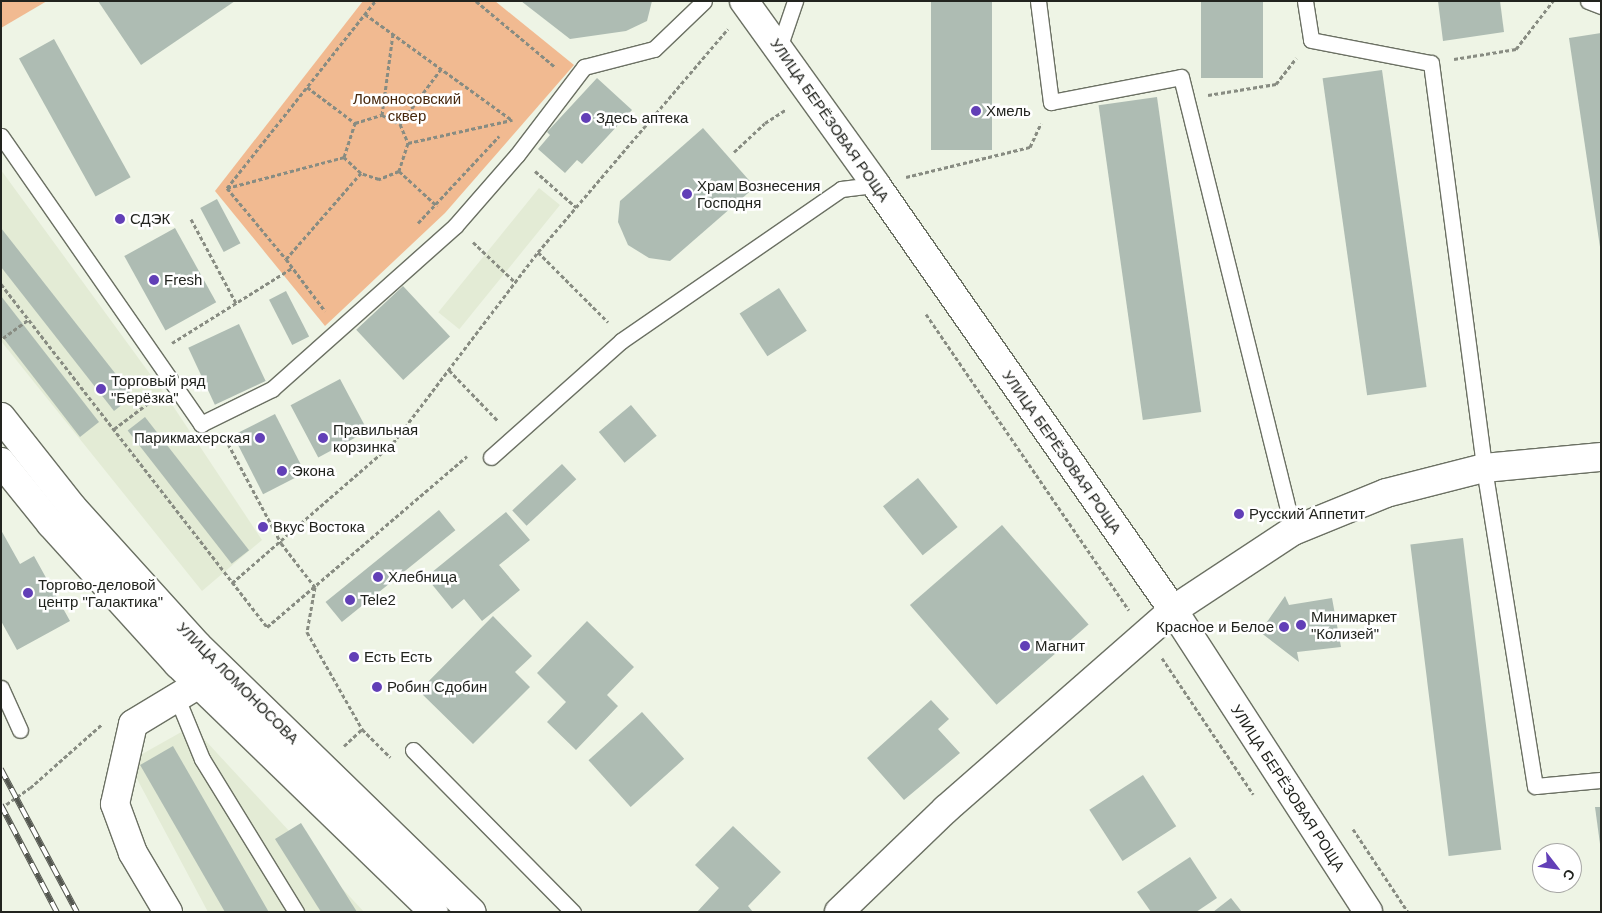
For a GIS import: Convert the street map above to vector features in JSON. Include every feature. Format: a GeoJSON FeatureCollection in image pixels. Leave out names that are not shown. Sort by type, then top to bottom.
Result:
{"type":"FeatureCollection","features":[{"type":"Feature","properties":{"kind":"street","name":"УЛИЦА БЕРЁЗОВАЯ РОЩА"},"geometry":{"type":"LineString","coordinates":[[744,1],[876,185],[1173,610],[1368,912]]}},
{"type":"Feature","properties":{"kind":"street","name":"УЛИЦА ЛОМОНОСОВА"},"geometry":{"type":"LineString","coordinates":[[1,417],[72,507],[198,645],[472,912]]}},
{"type":"Feature","properties":{"kind":"street"},"geometry":{"type":"LineString","coordinates":[[839,912],[946,809],[1173,610],[1293,531],[1386,493],[1484,468],[1601,457]]}},
{"type":"Feature","properties":{"kind":"street","name":"УЛИЦА ЛОМОНОСОВА"},"geometry":{"type":"LineString","coordinates":[[1,462],[188,691],[434,912]]}},
{"type":"Feature","properties":{"kind":"street"},"geometry":{"type":"LineString","coordinates":[[168,912],[133,853],[115,804],[133,724],[188,691]]}},
{"type":"Feature","properties":{"kind":"lane"},"geometry":{"type":"LineString","coordinates":[[1,136],[201,424],[272,389],[455,226],[517,155],[584,67],[654,49],[704,1]]}},
{"type":"Feature","properties":{"kind":"lane"},"geometry":{"type":"LineString","coordinates":[[779,48],[795,1]]}},
{"type":"Feature","properties":{"kind":"lane"},"geometry":{"type":"LineString","coordinates":[[1038,1],[1051,102],[1181,77],[1293,531]]}},
{"type":"Feature","properties":{"kind":"lane"},"geometry":{"type":"LineString","coordinates":[[1305,1],[1311,40],[1431,63],[1484,468],[1535,786],[1601,780]]}},
{"type":"Feature","properties":{"kind":"lane"},"geometry":{"type":"LineString","coordinates":[[1588,1],[1601,6]]}},
{"type":"Feature","properties":{"kind":"lane"},"geometry":{"type":"LineString","coordinates":[[492,457],[621,341],[841,189],[876,185]]}},
{"type":"Feature","properties":{"kind":"lane"},"geometry":{"type":"LineString","coordinates":[[1,688],[20,730]]}},
{"type":"Feature","properties":{"kind":"lane"},"geometry":{"type":"LineString","coordinates":[[188,691],[202,759],[296,912]]}},
{"type":"Feature","properties":{"kind":"lane"},"geometry":{"type":"LineString","coordinates":[[414,750],[573,912]]}},
{"type":"Feature","properties":{"kind":"path"},"geometry":{"type":"LineString","coordinates":[[227,188],[375,1]]}},
{"type":"Feature","properties":{"kind":"path"},"geometry":{"type":"LineString","coordinates":[[476,1],[558,69]]}},
{"type":"Feature","properties":{"kind":"path"},"geometry":{"type":"LineString","coordinates":[[1431,63],[1516,49],[1553,1]]}},
{"type":"Feature","properties":{"kind":"path"},"geometry":{"type":"LineString","coordinates":[[365,14],[512,120]]}},
{"type":"Feature","properties":{"kind":"path"},"geometry":{"type":"LineString","coordinates":[[232,583],[281,543],[393,443],[514,281],[732,25]]}},
{"type":"Feature","properties":{"kind":"path"},"geometry":{"type":"LineString","coordinates":[[382,115],[393,34]]}},
{"type":"Feature","properties":{"kind":"path"},"geometry":{"type":"LineString","coordinates":[[1181,77],[1208,95],[1276,84],[1311,40]]}},
{"type":"Feature","properties":{"kind":"path"},"geometry":{"type":"LineString","coordinates":[[400,124],[441,69]]}},
{"type":"Feature","properties":{"kind":"path"},"geometry":{"type":"LineString","coordinates":[[307,87],[355,123]]}},
{"type":"Feature","properties":{"kind":"path"},"geometry":{"type":"LineString","coordinates":[[734,152],[766,123],[787,109],[782,101]]}},
{"type":"Feature","properties":{"kind":"path"},"geometry":{"type":"LineString","coordinates":[[876,185],[1030,147],[1051,102]]}},
{"type":"Feature","properties":{"kind":"path"},"geometry":{"type":"LineString","coordinates":[[506,127],[519,113]]}},
{"type":"Feature","properties":{"kind":"path"},"geometry":{"type":"LineString","coordinates":[[355,123],[382,115],[400,124],[408,142],[399,171]]}},
{"type":"Feature","properties":{"kind":"path"},"geometry":{"type":"LineString","coordinates":[[408,142],[512,120]]}},
{"type":"Feature","properties":{"kind":"path"},"geometry":{"type":"LineString","coordinates":[[344,157],[355,123]]}},
{"type":"Feature","properties":{"kind":"path"},"geometry":{"type":"LineString","coordinates":[[416,226],[437,206],[500,134]]}},
{"type":"Feature","properties":{"kind":"path"},"geometry":{"type":"LineString","coordinates":[[517,155],[576,207]]}},
{"type":"Feature","properties":{"kind":"path"},"geometry":{"type":"LineString","coordinates":[[227,188],[344,157]]}},
{"type":"Feature","properties":{"kind":"path"},"geometry":{"type":"LineString","coordinates":[[344,157],[361,173],[379,179],[399,171]]}},
{"type":"Feature","properties":{"kind":"path"},"geometry":{"type":"LineString","coordinates":[[399,171],[437,206]]}},
{"type":"Feature","properties":{"kind":"path"},"geometry":{"type":"LineString","coordinates":[[286,259],[361,173]]}},
{"type":"Feature","properties":{"kind":"path"},"geometry":{"type":"LineString","coordinates":[[227,188],[286,259],[326,312],[333,305]]}},
{"type":"Feature","properties":{"kind":"path"},"geometry":{"type":"LineString","coordinates":[[191,218],[236,303]]}},
{"type":"Feature","properties":{"kind":"path"},"geometry":{"type":"LineString","coordinates":[[455,226],[514,281]]}},
{"type":"Feature","properties":{"kind":"path"},"geometry":{"type":"LineString","coordinates":[[538,252],[614,328]]}},
{"type":"Feature","properties":{"kind":"path"},"geometry":{"type":"LineString","coordinates":[[153,355],[292,268]]}},
{"type":"Feature","properties":{"kind":"path"},"geometry":{"type":"LineString","coordinates":[[1,284],[267,627],[316,587],[281,543],[214,418]]}},
{"type":"Feature","properties":{"kind":"path"},"geometry":{"type":"LineString","coordinates":[[926,313],[1146,634],[1255,798]]}},
{"type":"Feature","properties":{"kind":"path"},"geometry":{"type":"LineString","coordinates":[[3,338],[28,319]]}},
{"type":"Feature","properties":{"kind":"path"},"geometry":{"type":"LineString","coordinates":[[449,370],[502,425]]}},
{"type":"Feature","properties":{"kind":"path"},"geometry":{"type":"LineString","coordinates":[[114,428],[173,384]]}},
{"type":"Feature","properties":{"kind":"path"},"geometry":{"type":"LineString","coordinates":[[1,808],[30,788],[103,723]]}},
{"type":"Feature","properties":{"kind":"shaded area","name":"Торговый ряд \"Берёзка\""},"geometry":{"type":"Polygon","coordinates":[[[1,170],[169,400],[262,540],[202,591],[1,341],[1,170]]]}},
{"type":"Feature","properties":{"kind":"shaded area"},"geometry":{"type":"Polygon","coordinates":[[[539,188],[560,205],[459,329],[438,312],[539,188]]]}},
{"type":"Feature","properties":{"kind":"shaded area"},"geometry":{"type":"Polygon","coordinates":[[[192,726],[364,912],[208,912],[128,762],[192,726]]]}},
{"type":"Feature","properties":{"kind":"green space"},"geometry":{"type":"Polygon","coordinates":[[[1,1],[47,1],[1,28],[1,1]]]}},
{"type":"Feature","properties":{"kind":"green space","name":"Ломоносовский сквер"},"geometry":{"type":"Polygon","coordinates":[[[363,1],[495,1],[574,65],[445,213],[325,326],[215,191],[363,1]]]}},
{"type":"Feature","properties":{"kind":"building"},"geometry":{"type":"Polygon","coordinates":[[[98,1],[235,1],[141,65],[98,1]]]}},
{"type":"Feature","properties":{"kind":"building"},"geometry":{"type":"Polygon","coordinates":[[[521,1],[652,1],[647,21],[626,31],[570,39],[521,1]]]}},
{"type":"Feature","properties":{"kind":"building"},"geometry":{"type":"Polygon","coordinates":[[[931,1],[992,1],[992,150],[931,150],[931,1]]]}},
{"type":"Feature","properties":{"kind":"building"},"geometry":{"type":"Polygon","coordinates":[[[1201,1],[1263,1],[1263,78],[1201,78],[1201,1]]]}},
{"type":"Feature","properties":{"kind":"building"},"geometry":{"type":"Polygon","coordinates":[[[1438,1],[1500,1],[1504,32],[1443,41],[1438,1]]]}},
{"type":"Feature","properties":{"kind":"building"},"geometry":{"type":"Polygon","coordinates":[[[1601,33],[1601,247],[1600,247],[1569,38],[1601,33]]]}},
{"type":"Feature","properties":{"kind":"building"},"geometry":{"type":"Polygon","coordinates":[[[54,39],[131,177],[96,197],[19,58],[54,39]]]}},
{"type":"Feature","properties":{"kind":"building"},"geometry":{"type":"Polygon","coordinates":[[[1382,70],[1427,387],[1367,395],[1323,78],[1382,70]]]}},
{"type":"Feature","properties":{"kind":"building"},"geometry":{"type":"Polygon","coordinates":[[[597,78],[632,110],[582,164],[577,160],[565,173],[538,149],[550,135],[547,132],[597,78]]]}},
{"type":"Feature","properties":{"kind":"building"},"geometry":{"type":"Polygon","coordinates":[[[1157,97],[1201,412],[1143,420],[1099,105],[1157,97]]]}},
{"type":"Feature","properties":{"kind":"building","name":"Храм Вознесения Господня"},"geometry":{"type":"Polygon","coordinates":[[[703,128],[755,187],[670,261],[649,258],[628,245],[618,222],[620,201],[703,128]]]}},
{"type":"Feature","properties":{"kind":"building"},"geometry":{"type":"Polygon","coordinates":[[[217,199],[240,243],[224,252],[200,208],[217,199]]]}},
{"type":"Feature","properties":{"kind":"building"},"geometry":{"type":"Polygon","coordinates":[[[1,228],[133,396],[114,411],[1,267],[1,228]]]}},
{"type":"Feature","properties":{"kind":"building"},"geometry":{"type":"Polygon","coordinates":[[[175,228],[216,302],[165,330],[124,256],[175,228]]]}},
{"type":"Feature","properties":{"kind":"building"},"geometry":{"type":"Polygon","coordinates":[[[403,286],[450,336],[403,380],[356,330],[403,286]]]}},
{"type":"Feature","properties":{"kind":"building"},"geometry":{"type":"Polygon","coordinates":[[[779,288],[807,331],[767,356],[740,314],[779,288]]]}},
{"type":"Feature","properties":{"kind":"building"},"geometry":{"type":"Polygon","coordinates":[[[286,291],[309,336],[292,345],[269,300],[286,291]]]}},
{"type":"Feature","properties":{"kind":"building"},"geometry":{"type":"Polygon","coordinates":[[[1,296],[99,422],[80,437],[1,335],[1,296]]]}},
{"type":"Feature","properties":{"kind":"building"},"geometry":{"type":"Polygon","coordinates":[[[239,324],[266,381],[215,405],[188,348],[239,324]]]}},
{"type":"Feature","properties":{"kind":"building"},"geometry":{"type":"Polygon","coordinates":[[[340,379],[368,431],[318,457],[291,405],[340,379]]]}},
{"type":"Feature","properties":{"kind":"building"},"geometry":{"type":"Polygon","coordinates":[[[631,405],[657,436],[625,463],[599,432],[631,405]]]}},
{"type":"Feature","properties":{"kind":"building"},"geometry":{"type":"Polygon","coordinates":[[[275,414],[305,473],[263,494],[233,435],[275,414]]]}},
{"type":"Feature","properties":{"kind":"building"},"geometry":{"type":"Polygon","coordinates":[[[145,417],[249,550],[232,564],[128,431],[145,417]]]}},
{"type":"Feature","properties":{"kind":"building"},"geometry":{"type":"Polygon","coordinates":[[[562,464],[576,479],[527,526],[512,510],[562,464]]]}},
{"type":"Feature","properties":{"kind":"building"},"geometry":{"type":"Polygon","coordinates":[[[918,478],[958,527],[923,555],[883,506],[918,478]]]}},
{"type":"Feature","properties":{"kind":"building"},"geometry":{"type":"Polygon","coordinates":[[[439,510],[455,530],[342,622],[326,602],[439,510]]]}},
{"type":"Feature","properties":{"kind":"building"},"geometry":{"type":"Polygon","coordinates":[[[506,512],[530,540],[499,565],[520,590],[482,621],[464,599],[452,609],[426,577],[506,512]]]}},
{"type":"Feature","properties":{"kind":"building"},"geometry":{"type":"Polygon","coordinates":[[[1002,525],[1089,625],[997,705],[910,605],[1002,525]]]}},
{"type":"Feature","properties":{"kind":"building","name":"Торгово-деловой центр \"Галактика\""},"geometry":{"type":"Polygon","coordinates":[[[1,530],[20,564],[34,556],[70,621],[17,650],[1,621],[1,530]]]}},
{"type":"Feature","properties":{"kind":"building"},"geometry":{"type":"Polygon","coordinates":[[[1463,538],[1501,850],[1449,856],[1410,544],[1463,538]]]}},
{"type":"Feature","properties":{"kind":"building","name":"Минимаркет \"Колизей\""},"geometry":{"type":"Polygon","coordinates":[[[1285,596],[1289,605],[1332,598],[1341,647],[1297,652],[1299,662],[1260,632],[1285,596]]]}},
{"type":"Feature","properties":{"kind":"building"},"geometry":{"type":"Polygon","coordinates":[[[493,616],[532,656],[515,672],[530,687],[473,744],[419,691],[493,616]]]}},
{"type":"Feature","properties":{"kind":"building"},"geometry":{"type":"Polygon","coordinates":[[[587,621],[634,667],[607,695],[618,706],[576,750],[547,722],[566,702],[537,673],[587,621]]]}},
{"type":"Feature","properties":{"kind":"building"},"geometry":{"type":"Polygon","coordinates":[[[931,700],[949,719],[938,729],[960,753],[904,800],[867,758],[931,700]]]}},
{"type":"Feature","properties":{"kind":"building"},"geometry":{"type":"Polygon","coordinates":[[[642,712],[684,759],[631,807],[588,760],[642,712]]]}},
{"type":"Feature","properties":{"kind":"building"},"geometry":{"type":"Polygon","coordinates":[[[173,746],[268,911],[225,912],[140,765],[173,746]]]}},
{"type":"Feature","properties":{"kind":"building"},"geometry":{"type":"Polygon","coordinates":[[[1143,775],[1176,826],[1123,861],[1089,810],[1143,775]]]}},
{"type":"Feature","properties":{"kind":"building"},"geometry":{"type":"Polygon","coordinates":[[[1595,807],[1601,807],[1601,844],[1600,844],[1595,807]]]}},
{"type":"Feature","properties":{"kind":"building"},"geometry":{"type":"Polygon","coordinates":[[[301,823],[357,912],[321,912],[275,839],[301,823]]]}},
{"type":"Feature","properties":{"kind":"building"},"geometry":{"type":"Polygon","coordinates":[[[733,826],[781,872],[748,906],[753,912],[697,912],[719,888],[695,865],[733,826]]]}},
{"type":"Feature","properties":{"kind":"building"},"geometry":{"type":"Polygon","coordinates":[[[1190,857],[1217,898],[1196,912],[1151,912],[1137,892],[1190,857]]]}},
{"type":"Feature","properties":{"kind":"building"},"geometry":{"type":"Polygon","coordinates":[[[1231,898],[1242,912],[1213,912],[1231,898]]]}},
{"type":"Feature","properties":{"kind":"railway"},"geometry":{"type":"LineString","coordinates":[[1,769],[77,912]]}},
{"type":"Feature","properties":{"kind":"railway"},"geometry":{"type":"LineString","coordinates":[[1,805],[57,912]]}},
{"type":"Feature","properties":{"kind":"place","name":"Хмель"},"geometry":{"type":"Point","coordinates":[976,111]}},
{"type":"Feature","properties":{"kind":"place","name":"Здесь аптека"},"geometry":{"type":"Point","coordinates":[586,118]}},
{"type":"Feature","properties":{"kind":"place","name":"Храм Вознесения Господня"},"geometry":{"type":"Point","coordinates":[687,194]}},
{"type":"Feature","properties":{"kind":"place","name":"СДЭК"},"geometry":{"type":"Point","coordinates":[120,219]}},
{"type":"Feature","properties":{"kind":"place","name":"Fresh"},"geometry":{"type":"Point","coordinates":[154,280]}},
{"type":"Feature","properties":{"kind":"place","name":"Торговый ряд \"Берёзка\""},"geometry":{"type":"Point","coordinates":[101,389]}},
{"type":"Feature","properties":{"kind":"place","name":"Парикмахерская"},"geometry":{"type":"Point","coordinates":[260,438]}},
{"type":"Feature","properties":{"kind":"place","name":"Правильная корзинка"},"geometry":{"type":"Point","coordinates":[323,438]}},
{"type":"Feature","properties":{"kind":"place","name":"Экона"},"geometry":{"type":"Point","coordinates":[282,471]}},
{"type":"Feature","properties":{"kind":"place","name":"Русский Аппетит"},"geometry":{"type":"Point","coordinates":[1239,514]}},
{"type":"Feature","properties":{"kind":"place","name":"Вкус Востока"},"geometry":{"type":"Point","coordinates":[263,527]}},
{"type":"Feature","properties":{"kind":"place","name":"Хлебница"},"geometry":{"type":"Point","coordinates":[378,577]}},
{"type":"Feature","properties":{"kind":"place","name":"Торгово-деловой центр \"Галактика\""},"geometry":{"type":"Point","coordinates":[28,593]}},
{"type":"Feature","properties":{"kind":"place","name":"Tele2"},"geometry":{"type":"Point","coordinates":[350,600]}},
{"type":"Feature","properties":{"kind":"place","name":"Минимаркет \"Колизей\""},"geometry":{"type":"Point","coordinates":[1301,625]}},
{"type":"Feature","properties":{"kind":"place","name":"Красное и Белое"},"geometry":{"type":"Point","coordinates":[1284,627]}},
{"type":"Feature","properties":{"kind":"place","name":"Магнит"},"geometry":{"type":"Point","coordinates":[1025,646]}},
{"type":"Feature","properties":{"kind":"place","name":"Есть Есть"},"geometry":{"type":"Point","coordinates":[354,657]}},
{"type":"Feature","properties":{"kind":"place","name":"Робин Сдобин"},"geometry":{"type":"Point","coordinates":[377,687]}}]}
